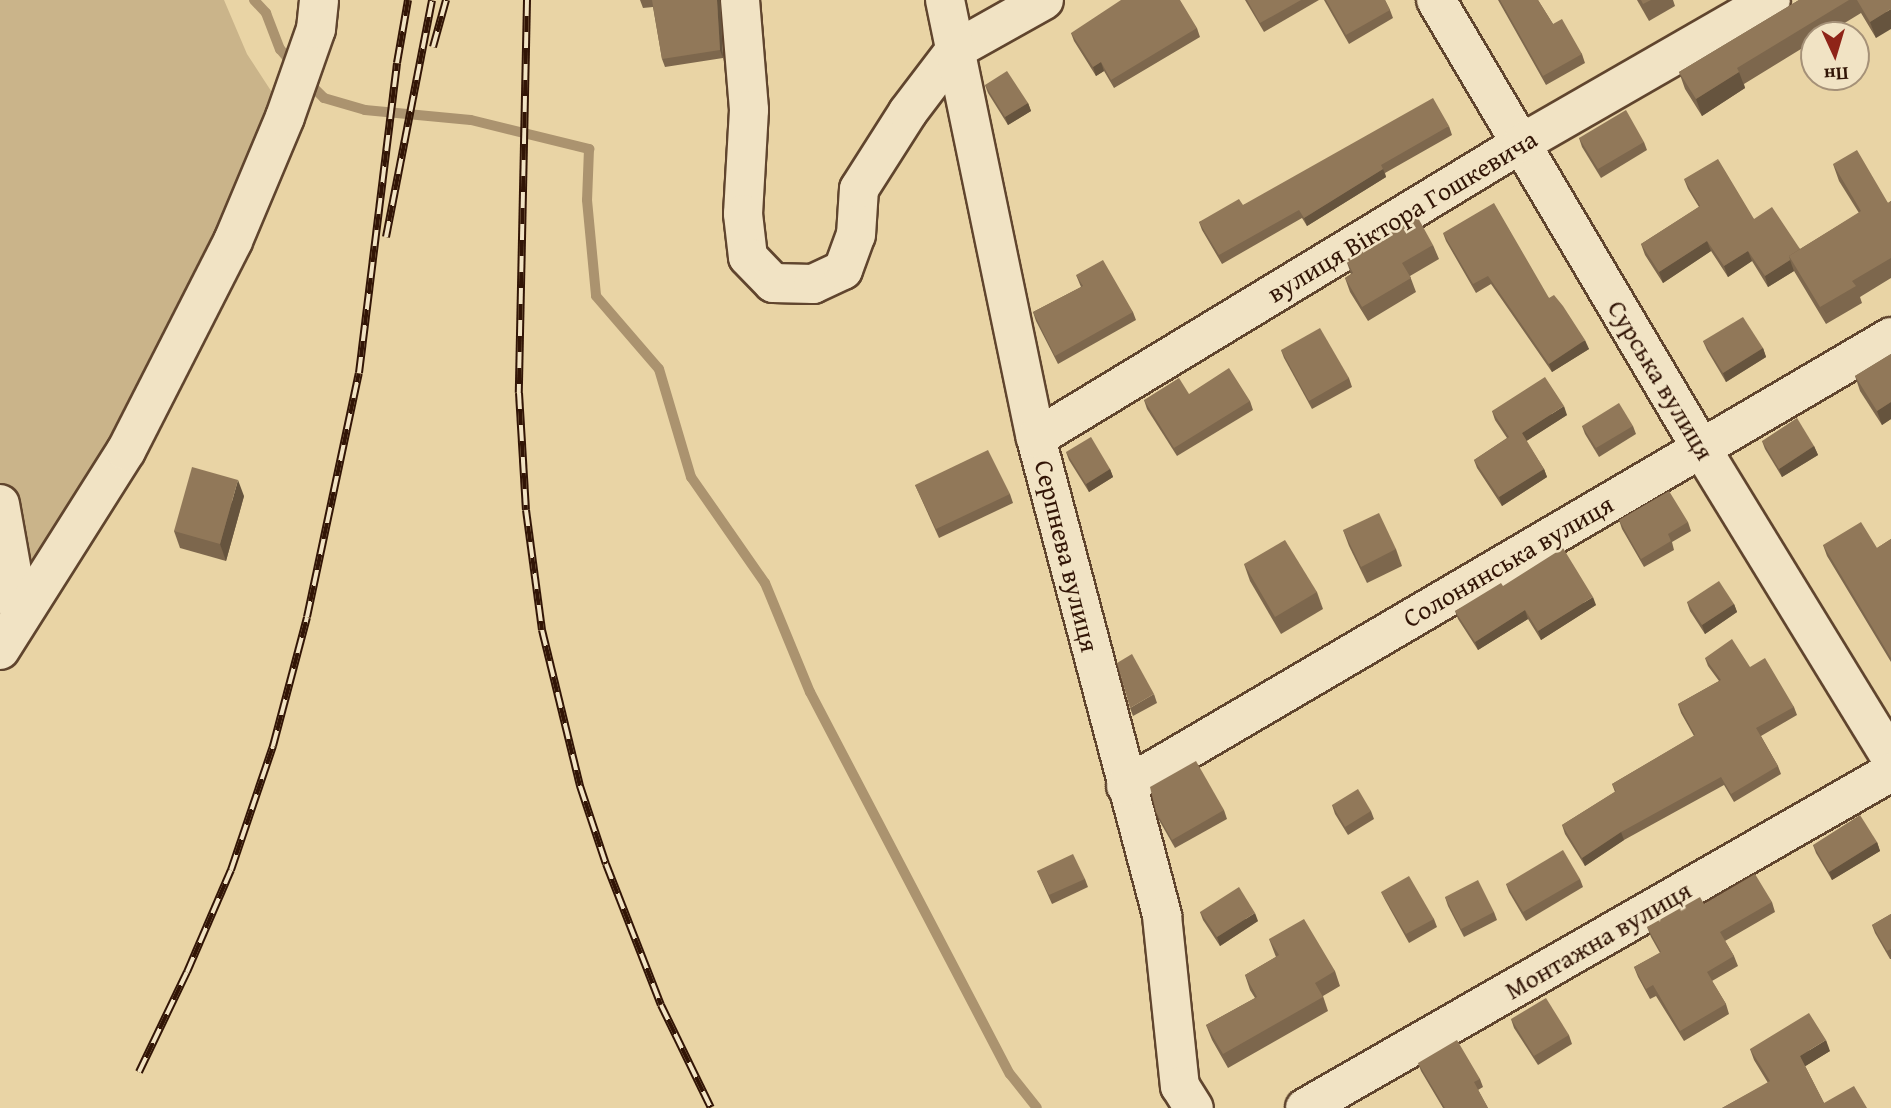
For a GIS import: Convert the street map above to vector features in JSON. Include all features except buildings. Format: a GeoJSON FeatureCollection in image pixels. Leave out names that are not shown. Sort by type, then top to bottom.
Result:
{"type":"FeatureCollection","features":[{"type":"Feature","properties":{"kind":"street"},"geometry":{"type":"LineString","coordinates":[[740,0],[749,110],[744,225],[748,257],[772,284],[813,284],[843,270],[856,235],[859,189],[908,112],[955,50],[1044,0]]}},
{"type":"Feature","properties":{"kind":"street","name":"Серпнева вулиця"},"geometry":{"type":"LineString","coordinates":[[944,0],[1036,438],[1162,916],[1180,1086],[1194,1108]]}},
{"type":"Feature","properties":{"kind":"street","name":"Сурська вулиця"},"geometry":{"type":"LineString","coordinates":[[1436,0],[1701,448],[1891,758]]}},
{"type":"Feature","properties":{"kind":"street","name":"вулиця Віктора Гошкевича"},"geometry":{"type":"LineString","coordinates":[[1036,438],[1522,143],[1771,0]]}},
{"type":"Feature","properties":{"kind":"street"},"geometry":{"type":"LineString","coordinates":[[0,650],[126,451],[233,241],[285,117],[317,15]]}},
{"type":"Feature","properties":{"kind":"street","name":"Солонянська вулиця"},"geometry":{"type":"LineString","coordinates":[[1126,786],[1891,337]]}},
{"type":"Feature","properties":{"kind":"street"},"geometry":{"type":"LineString","coordinates":[[0,504],[20,615]]}},
{"type":"Feature","properties":{"kind":"street","name":"Монтажна вулиця"},"geometry":{"type":"LineString","coordinates":[[1305,1108],[1891,772]]}},
{"type":"Feature","properties":{"kind":"shaded area"},"geometry":{"type":"Polygon","coordinates":[[[0,0],[224,0],[247,54],[275,97],[233,241],[0,654],[0,0]]]}},
{"type":"Feature","properties":{"kind":"waterway"},"geometry":{"type":"LineString","coordinates":[[254,0],[266,13],[280,49],[295,67]]}},
{"type":"Feature","properties":{"kind":"waterway"},"geometry":{"type":"LineString","coordinates":[[305,79],[324,98],[365,110],[471,120],[589,149],[587,200],[596,296],[659,369],[691,477],[765,583],[810,692],[1010,1074],[1037,1108]]}},
{"type":"Feature","properties":{"kind":"railway"},"geometry":{"type":"LineString","coordinates":[[139,1072],[187,972],[231,870],[273,746],[307,617],[359,373],[397,63],[408,0]]}},
{"type":"Feature","properties":{"kind":"railway"},"geometry":{"type":"LineString","coordinates":[[386,237],[432,0]]}},
{"type":"Feature","properties":{"kind":"railway"},"geometry":{"type":"LineString","coordinates":[[433,47],[446,0]]}},
{"type":"Feature","properties":{"kind":"railway"},"geometry":{"type":"LineString","coordinates":[[527,0],[519,393],[526,510],[542,630],[580,786],[606,864],[661,1005],[711,1108]]}}]}
